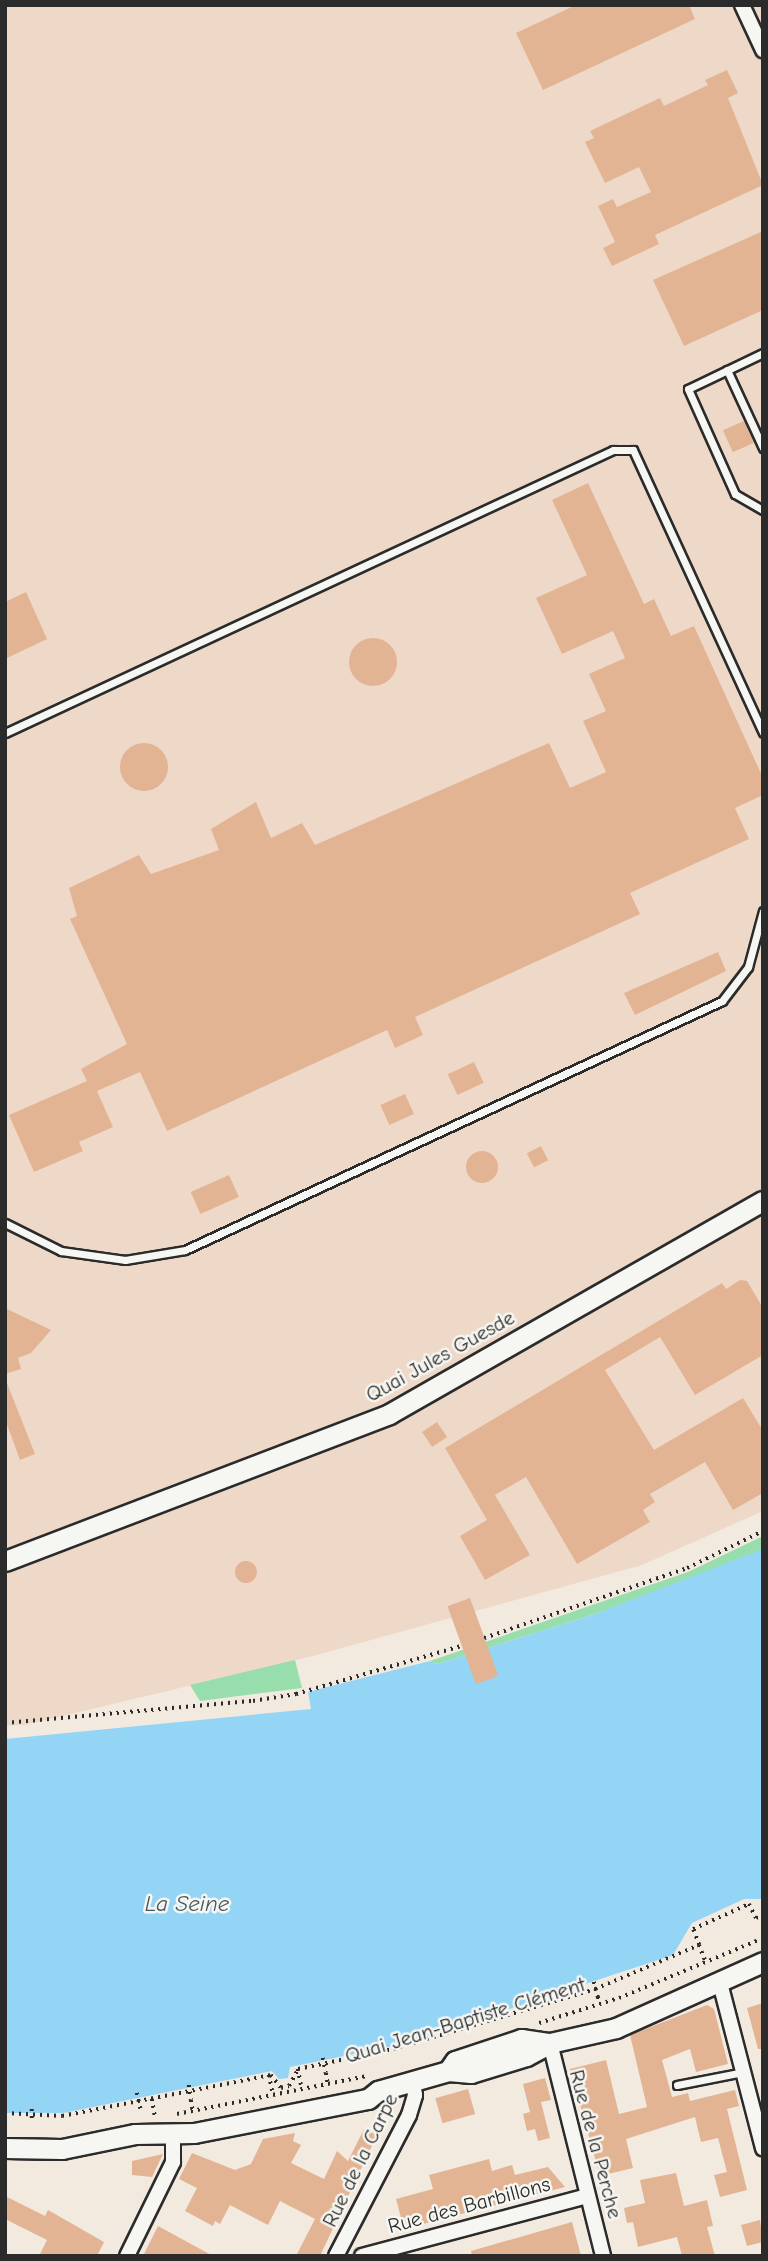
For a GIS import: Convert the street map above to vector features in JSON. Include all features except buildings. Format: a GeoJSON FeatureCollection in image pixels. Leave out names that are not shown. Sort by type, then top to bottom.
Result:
{"type":"FeatureCollection","features":[{"type":"Feature","properties":{"kind":"main road","name":"Quai Jules Guesde"},"geometry":{"type":"LineString","coordinates":[[5,1561],[389,1414],[763,1201]]}},
{"type":"Feature","properties":{"kind":"main road","name":"Quai Jean-Baptiste Clément"},"geometry":{"type":"LineString","coordinates":[[557,2041],[579,2027],[763,1951]]}},
{"type":"Feature","properties":{"kind":"main road","name":"Quai Jean-Baptiste Clément"},"geometry":{"type":"LineString","coordinates":[[5,2148],[62,2149],[169,2121],[194,2133],[368,2098],[376,2083],[413,2082],[448,2071],[454,2061],[521,2039],[557,2041],[616,2028],[763,1962]]}},
{"type":"Feature","properties":{"kind":"main road","name":"Quai Jean-Baptiste Clément"},"geometry":{"type":"LineString","coordinates":[[5,2159],[67,2158],[169,2121]]}},
{"type":"Feature","properties":{"kind":"street"},"geometry":{"type":"LineString","coordinates":[[746,6],[763,50]]}},
{"type":"Feature","properties":{"kind":"street"},"geometry":{"type":"LineString","coordinates":[[720,1983],[763,2148]]}},
{"type":"Feature","properties":{"kind":"street","name":"Rue de la Perche"},"geometry":{"type":"LineString","coordinates":[[557,2041],[587,2196],[603,2256]]}},
{"type":"Feature","properties":{"kind":"street","name":"Rue de la Carpe"},"geometry":{"type":"LineString","coordinates":[[336,2256],[409,2115],[415,2095],[413,2082]]}},
{"type":"Feature","properties":{"kind":"street"},"geometry":{"type":"LineString","coordinates":[[127,2256],[173,2162],[169,2121]]}},
{"type":"Feature","properties":{"kind":"street","name":"Rue des Barbillons"},"geometry":{"type":"LineString","coordinates":[[362,2256],[587,2196]]}},
{"type":"Feature","properties":{"kind":"lane"},"geometry":{"type":"LineString","coordinates":[[763,353],[688,389],[735,494],[763,510]]}},
{"type":"Feature","properties":{"kind":"lane"},"geometry":{"type":"LineString","coordinates":[[727,370],[763,449]]}},
{"type":"Feature","properties":{"kind":"lane"},"geometry":{"type":"LineString","coordinates":[[5,733],[613,450],[634,450],[763,732]]}},
{"type":"Feature","properties":{"kind":"lane"},"geometry":{"type":"LineString","coordinates":[[5,1223],[61,1251],[125,1260],[185,1250],[722,1001],[748,967],[763,912]]}},
{"type":"Feature","properties":{"kind":"lane"},"geometry":{"type":"LineString","coordinates":[[677,2085],[743,2072]]}},
{"type":"Feature","properties":{"kind":"path"},"geometry":{"type":"LineString","coordinates":[[484,1638],[687,1568],[763,1531]]}},
{"type":"Feature","properties":{"kind":"path"},"geometry":{"type":"LineString","coordinates":[[5,1723],[253,1702],[296,1694],[460,1646]]}},
{"type":"Feature","properties":{"kind":"path"},"geometry":{"type":"LineString","coordinates":[[707,1963],[693,1928],[749,1904],[756,1917],[763,1915]]}},
{"type":"Feature","properties":{"kind":"path","name":"Quai Jean-Baptiste Clément"},"geometry":{"type":"LineString","coordinates":[[531,2026],[600,2004],[707,1963],[763,1938]]}},
{"type":"Feature","properties":{"kind":"path"},"geometry":{"type":"LineString","coordinates":[[269,2075],[281,2088],[289,2086],[298,2069],[468,2028],[595,1989],[699,1945]]}},
{"type":"Feature","properties":{"kind":"path"},"geometry":{"type":"LineString","coordinates":[[594,1982],[600,2004]]}},
{"type":"Feature","properties":{"kind":"path"},"geometry":{"type":"LineString","coordinates":[[323,2058],[328,2084]]}},
{"type":"Feature","properties":{"kind":"path"},"geometry":{"type":"LineString","coordinates":[[298,2069],[302,2089]]}},
{"type":"Feature","properties":{"kind":"path"},"geometry":{"type":"LineString","coordinates":[[269,2075],[273,2094]]}},
{"type":"Feature","properties":{"kind":"path"},"geometry":{"type":"LineString","coordinates":[[5,2113],[62,2116],[269,2075]]}},
{"type":"Feature","properties":{"kind":"path","name":"Quai Jean-Baptiste Clément"},"geometry":{"type":"LineString","coordinates":[[143,2120],[155,2118],[169,2121],[193,2111],[328,2084],[376,2083]]}},
{"type":"Feature","properties":{"kind":"path"},"geometry":{"type":"LineString","coordinates":[[189,2085],[193,2111]]}},
{"type":"Feature","properties":{"kind":"path"},"geometry":{"type":"LineString","coordinates":[[137,2093],[141,2111]]}},
{"type":"Feature","properties":{"kind":"path"},"geometry":{"type":"LineString","coordinates":[[152,2099],[155,2118]]}},
{"type":"Feature","properties":{"kind":"path"},"geometry":{"type":"LineString","coordinates":[[32,2109],[32,2122]]}},
{"type":"Feature","properties":{"kind":"shaded area"},"geometry":{"type":"Polygon","coordinates":[[[5,5],[763,5],[763,1511],[642,1565],[313,1656],[25,1725],[5,1726],[5,5]]]}},
{"type":"Feature","properties":{"kind":"green space"},"geometry":{"type":"Polygon","coordinates":[[[763,1536],[763,1549],[740,1560],[592,1615],[437,1664],[430,1661],[688,1572],[763,1536]]]}},
{"type":"Feature","properties":{"kind":"green space"},"geometry":{"type":"Polygon","coordinates":[[[295,1660],[302,1688],[200,1701],[190,1685],[295,1660]]]}},
{"type":"Feature","properties":{"kind":"water","name":"La Seine"},"geometry":{"type":"Polygon","coordinates":[[[763,1549],[763,1899],[744,1899],[692,1923],[673,1955],[403,2044],[290,2067],[288,2078],[279,2079],[272,2071],[63,2113],[5,2113],[5,1739],[311,1709],[308,1692],[430,1661],[437,1664],[592,1615],[763,1549]]]}}]}
